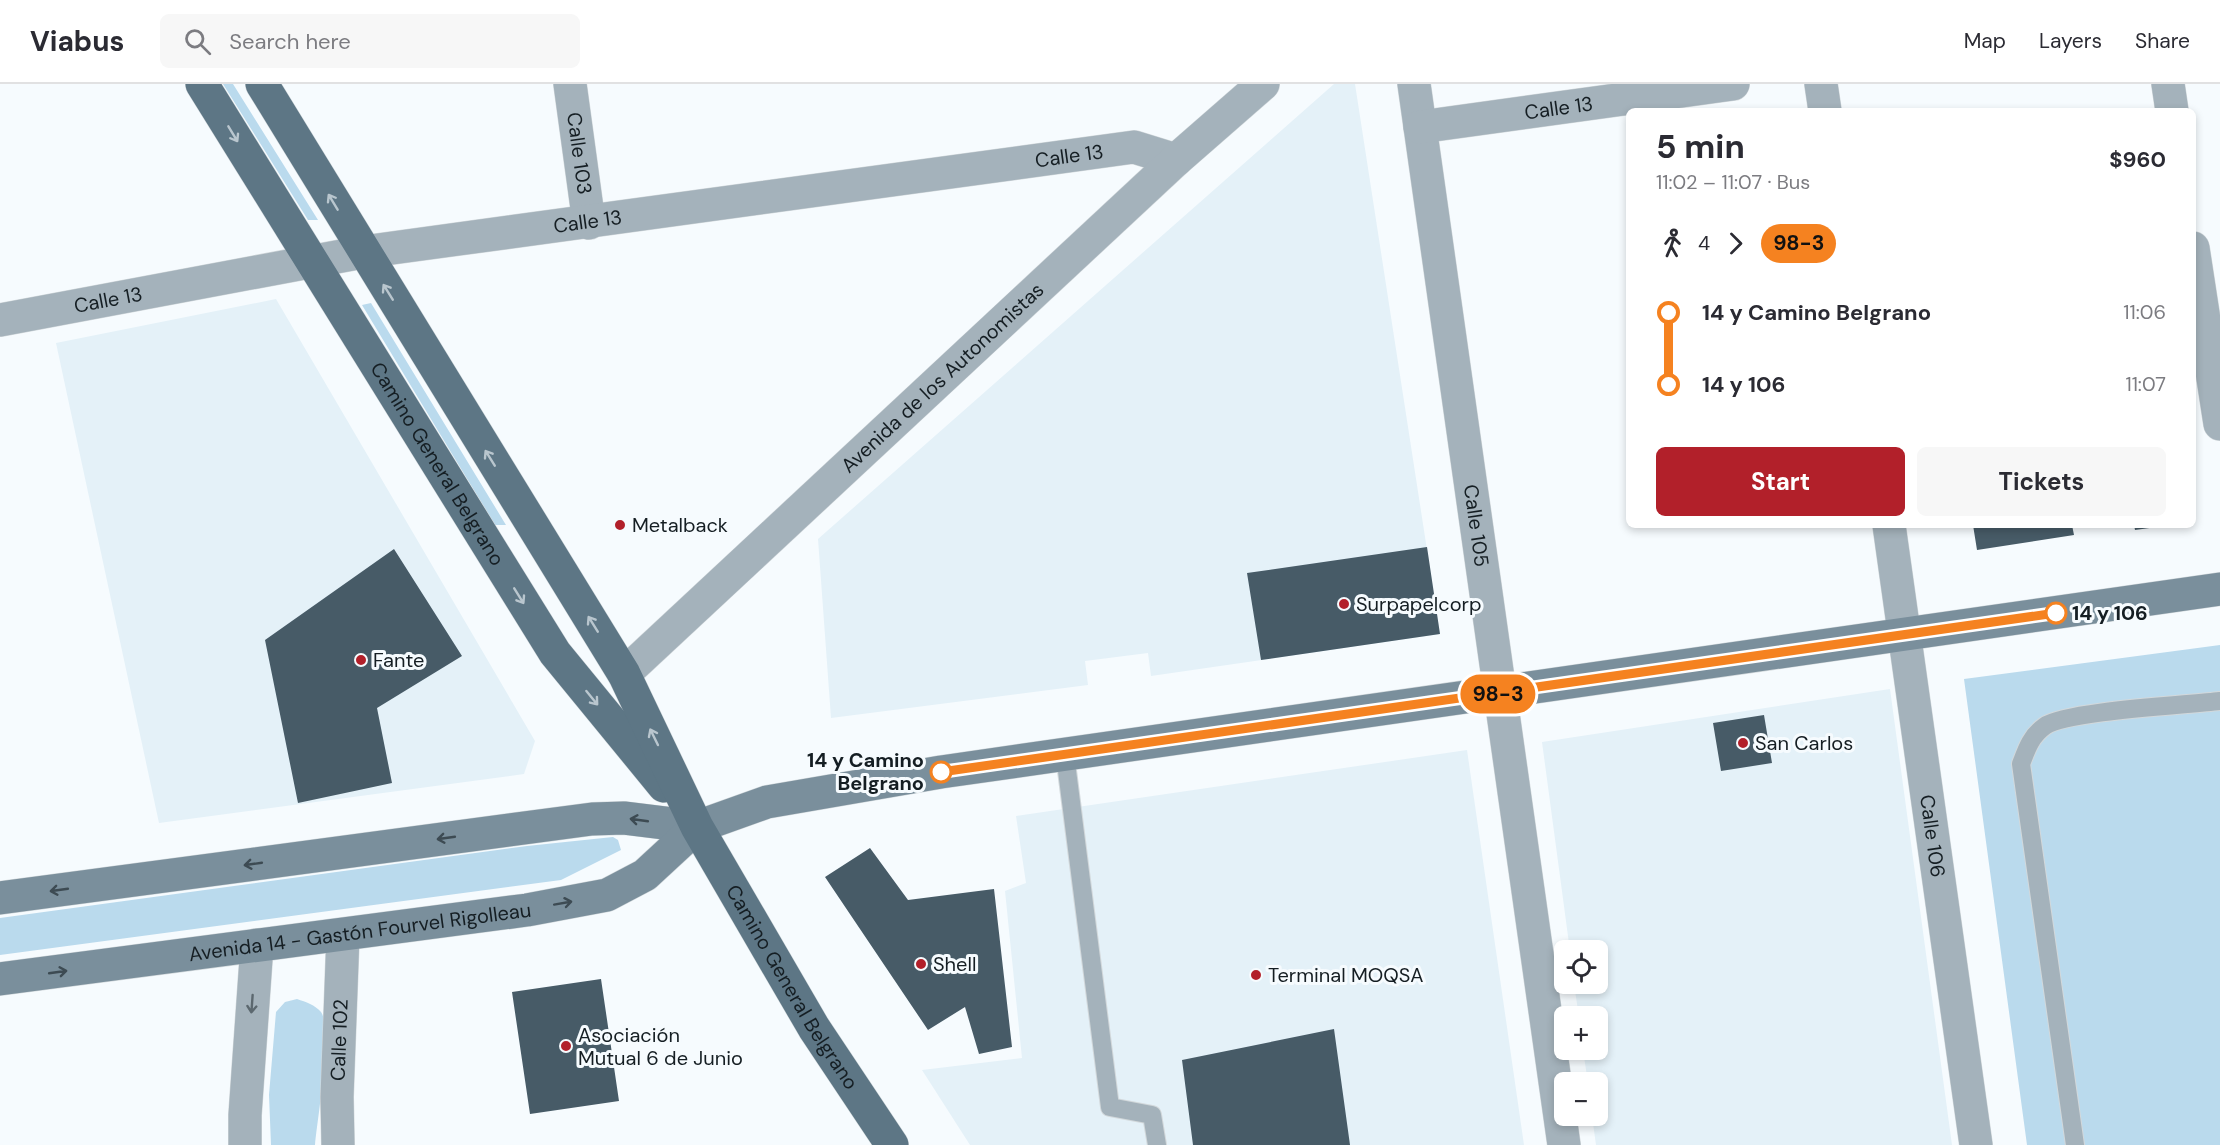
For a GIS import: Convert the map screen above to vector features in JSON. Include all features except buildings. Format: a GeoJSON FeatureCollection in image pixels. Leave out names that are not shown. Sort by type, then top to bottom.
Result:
{"type":"FeatureCollection","features":[{"type":"Feature","properties":{"kind":"main road","name":"Camino General Belgrano"},"geometry":{"type":"LineString","coordinates":[[202,84],[310,262],[555,653],[698,828]]}},
{"type":"Feature","properties":{"kind":"main road","name":"Camino General Belgrano"},"geometry":{"type":"LineString","coordinates":[[262,84],[624,674],[698,828],[814,1028],[892,1145]]}},
{"type":"Feature","properties":{"kind":"main road","name":"Avenida 14 - Gastón Fourvel Rigolleau"},"geometry":{"type":"LineString","coordinates":[[0,979],[527,910],[607,895],[645,875],[698,828],[767,802],[1065,755],[2220,589]]}},
{"type":"Feature","properties":{"kind":"main road","name":"Avenida 14 - Gastón Fourvel Rigolleau"},"geometry":{"type":"LineString","coordinates":[[0,898],[591,819],[624,818],[698,828]]}},
{"type":"Feature","properties":{"kind":"street","name":"Calle 103"},"geometry":{"type":"LineString","coordinates":[[570,84],[589,223]]}},
{"type":"Feature","properties":{"kind":"street","name":"Avenida de los Autonomistas"},"geometry":{"type":"LineString","coordinates":[[624,674],[1176,160],[1263,84]]}},
{"type":"Feature","properties":{"kind":"street","name":"Calle 105"},"geometry":{"type":"LineString","coordinates":[[1414,84],[1564,1145]]}},
{"type":"Feature","properties":{"kind":"street","name":"Calle 13"},"geometry":{"type":"LineString","coordinates":[[1420,128],[1733,84]]}},
{"type":"Feature","properties":{"kind":"street"},"geometry":{"type":"LineString","coordinates":[[1821,84],[1825,108]]}},
{"type":"Feature","properties":{"kind":"street"},"geometry":{"type":"LineString","coordinates":[[2168,84],[2172,108]]}},
{"type":"Feature","properties":{"kind":"street","name":"Calle 13"},"geometry":{"type":"LineString","coordinates":[[0,320],[363,252],[1134,147],[1176,160]]}},
{"type":"Feature","properties":{"kind":"street"},"geometry":{"type":"LineString","coordinates":[[2196,268],[2220,424]]}},
{"type":"Feature","properties":{"kind":"street","name":"Calle 106"},"geometry":{"type":"LineString","coordinates":[[1889,528],[1976,1145]]}},
{"type":"Feature","properties":{"kind":"street","name":"Calle 102"},"geometry":{"type":"LineString","coordinates":[[338,1145],[337,1097],[343,935]]}},
{"type":"Feature","properties":{"kind":"street"},"geometry":{"type":"LineString","coordinates":[[245,1145],[244,1115],[257,945]]}},
{"type":"Feature","properties":{"kind":"lane"},"geometry":{"type":"LineString","coordinates":[[2075,1145],[2021,764],[2029,740],[2047,724],[2078,716],[2220,701]]}},
{"type":"Feature","properties":{"kind":"lane"},"geometry":{"type":"LineString","coordinates":[[1065,755],[1110,1107],[1152,1115],[1156,1145]]}},
{"type":"Feature","properties":{"kind":"shaded area"},"geometry":{"type":"Polygon","coordinates":[[[223,84],[233,84],[318,220],[308,220],[223,84]]]}},
{"type":"Feature","properties":{"kind":"shaded area","name":"Surpapelcorp"},"geometry":{"type":"Polygon","coordinates":[[[1334,84],[1355,84],[1440,634],[1151,676],[1148,653],[1085,661],[1088,685],[831,718],[818,539],[1334,84]]]}},
{"type":"Feature","properties":{"kind":"shaded area"},"geometry":{"type":"Polygon","coordinates":[[[276,299],[535,741],[524,774],[159,823],[56,343],[276,299]]]}},
{"type":"Feature","properties":{"kind":"shaded area"},"geometry":{"type":"Polygon","coordinates":[[[371,303],[506,525],[495,525],[362,305],[371,303]]]}},
{"type":"Feature","properties":{"kind":"shaded area"},"geometry":{"type":"Polygon","coordinates":[[[2220,645],[2220,1145],[2027,1145],[1964,679],[2220,645]]]}},
{"type":"Feature","properties":{"kind":"shaded area"},"geometry":{"type":"Polygon","coordinates":[[[1890,689],[1952,1145],[1596,1145],[1593,1126],[1608,1126],[1608,1072],[1586,1072],[1585,1060],[1608,1060],[1608,1006],[1577,1006],[1576,994],[1608,994],[1608,940],[1569,940],[1542,742],[1890,689]]]}},
{"type":"Feature","properties":{"kind":"shaded area","name":"Terminal MOQSA"},"geometry":{"type":"Polygon","coordinates":[[[1467,750],[1524,1145],[970,1145],[922,1070],[1022,1058],[1005,891],[1026,883],[1016,816],[1467,750]]]}},
{"type":"Feature","properties":{"kind":"shaded area"},"geometry":{"type":"Polygon","coordinates":[[[613,837],[618,840],[621,850],[561,880],[0,955],[0,918],[527,846],[613,837]]]}},
{"type":"Feature","properties":{"kind":"shaded area"},"geometry":{"type":"Polygon","coordinates":[[[297,999],[319,1010],[324,1022],[325,1055],[315,1145],[271,1145],[269,1095],[276,1012],[285,1002],[297,999]]]}},
{"type":"Feature","properties":{"kind":"bus line","name":"98-3"},"geometry":{"type":"LineString","coordinates":[[941,772],[2056,613]]}},
{"type":"Feature","properties":{"kind":"place","name":"Metalback"},"geometry":{"type":"Point","coordinates":[620,525]}},
{"type":"Feature","properties":{"kind":"place","name":"Surpapelcorp"},"geometry":{"type":"Point","coordinates":[1344,604]}},
{"type":"Feature","properties":{"kind":"place","name":"14 y 106"},"geometry":{"type":"Point","coordinates":[2056,613]}},
{"type":"Feature","properties":{"kind":"place","name":"Fante"},"geometry":{"type":"Point","coordinates":[361,660]}},
{"type":"Feature","properties":{"kind":"place","name":"San Carlos"},"geometry":{"type":"Point","coordinates":[1743,743]}},
{"type":"Feature","properties":{"kind":"place","name":"14 y Camino Belgrano"},"geometry":{"type":"Point","coordinates":[941,772]}},
{"type":"Feature","properties":{"kind":"place","name":"Shell"},"geometry":{"type":"Point","coordinates":[921,964]}},
{"type":"Feature","properties":{"kind":"place","name":"Terminal MOQSA"},"geometry":{"type":"Point","coordinates":[1256,975]}},
{"type":"Feature","properties":{"kind":"place","name":"Asociación Mutual 6 de Junio"},"geometry":{"type":"Point","coordinates":[566,1046]}}]}
